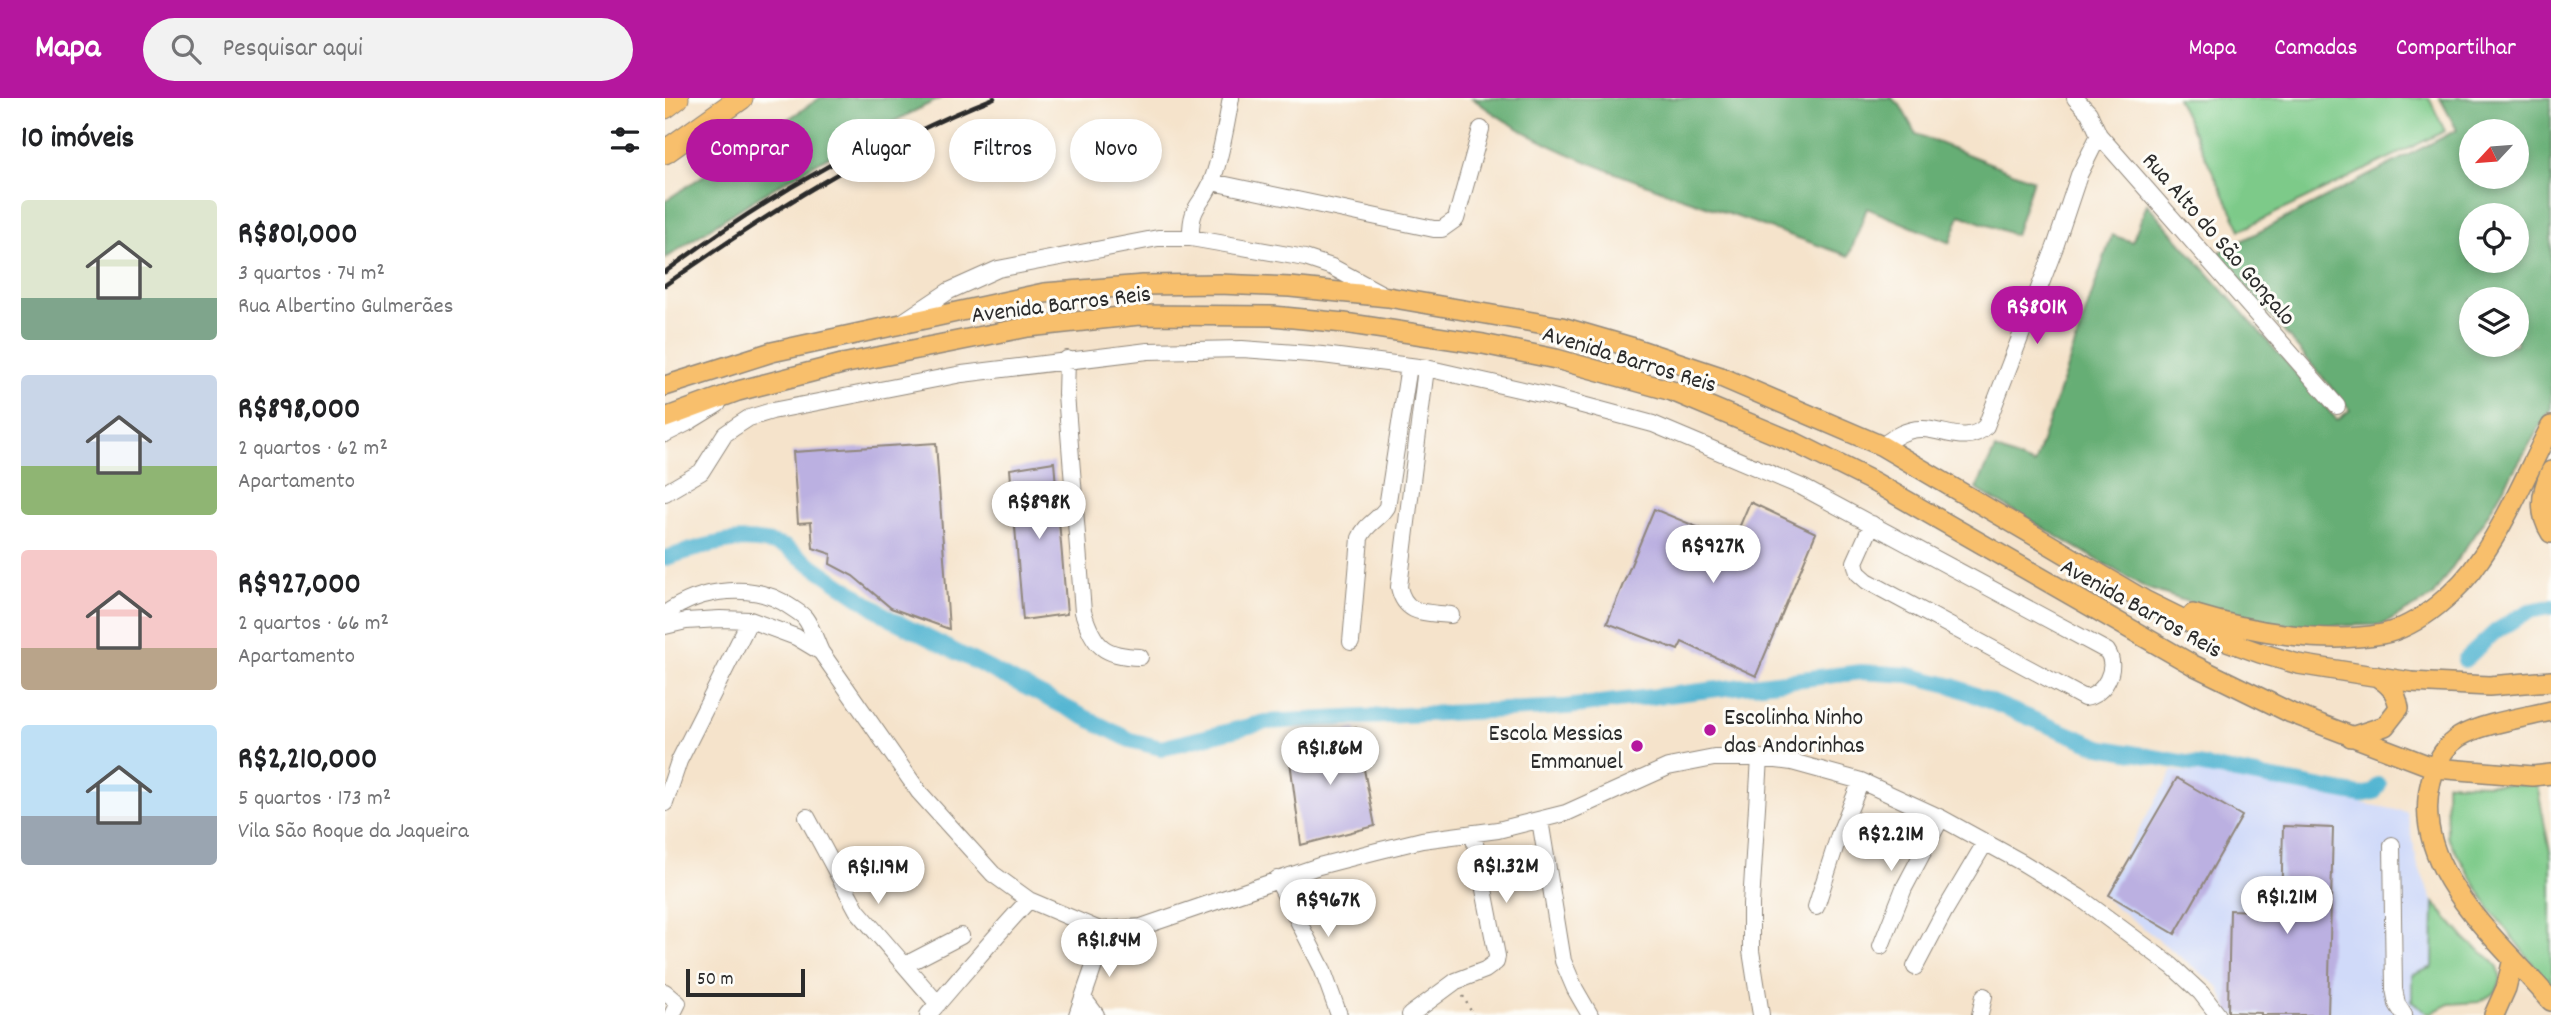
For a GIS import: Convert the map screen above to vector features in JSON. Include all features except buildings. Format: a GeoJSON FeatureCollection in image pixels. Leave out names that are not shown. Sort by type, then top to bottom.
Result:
{"type":"FeatureCollection","features":[{"type":"Feature","properties":{"kind":"highway"},"geometry":{"type":"LineString","coordinates":[[665,107],[677,98]]}},
{"type":"Feature","properties":{"kind":"highway"},"geometry":{"type":"LineString","coordinates":[[665,152],[741,98]]}},
{"type":"Feature","properties":{"kind":"main road","name":"Avenida Barros Reis"},"geometry":{"type":"LineString","coordinates":[[665,386],[772,352],[1044,293],[1143,285],[1219,284],[1290,287],[1388,297],[1562,327],[1631,346],[1721,377],[1882,446],[2144,600],[2227,641],[2260,653],[2298,664],[2411,682],[2489,686],[2545,683]]}},
{"type":"Feature","properties":{"kind":"main road","name":"Avenida Barros Reis"},"geometry":{"type":"LineString","coordinates":[[665,418],[738,391],[924,346],[1028,327],[1139,315],[1273,316],[1344,323],[1483,344],[1556,359],[1672,391],[1795,443],[1874,482],[2193,666],[2291,713],[2435,768],[2533,776],[2551,774]]}},
{"type":"Feature","properties":{"kind":"main road"},"geometry":{"type":"LineString","coordinates":[[2144,600],[2236,627],[2312,636],[2383,634],[2412,622],[2444,600],[2481,559],[2551,426]]}},
{"type":"Feature","properties":{"kind":"main road"},"geometry":{"type":"LineString","coordinates":[[2551,471],[2542,499],[2543,522],[2551,533]]}},
{"type":"Feature","properties":{"kind":"main road"},"geometry":{"type":"LineString","coordinates":[[2351,737],[2385,726],[2399,708],[2397,695],[2391,686],[2374,675]]}},
{"type":"Feature","properties":{"kind":"main road"},"geometry":{"type":"LineString","coordinates":[[2551,711],[2458,737],[2445,750],[2435,768],[2427,806],[2439,859],[2457,893],[2477,922],[2551,1002]]}},
{"type":"Feature","properties":{"kind":"main road"},"geometry":{"type":"LineString","coordinates":[[2494,1015],[2506,988],[2513,959]]}},
{"type":"Feature","properties":{"kind":"street"},"geometry":{"type":"LineString","coordinates":[[1191,239],[1194,208],[1212,183],[1231,98]]}},
{"type":"Feature","properties":{"kind":"street","name":"Rua Alto do São Gonçalo"},"geometry":{"type":"LineString","coordinates":[[2075,98],[2093,105],[2099,135],[2337,406]]}},
{"type":"Feature","properties":{"kind":"street"},"geometry":{"type":"LineString","coordinates":[[1212,183],[1442,229],[1457,219],[1481,129]]}},
{"type":"Feature","properties":{"kind":"street"},"geometry":{"type":"LineString","coordinates":[[1882,446],[1898,435],[1913,430],[1967,436],[1980,432],[1986,426],[2055,247],[2079,175],[2099,135]]}},
{"type":"Feature","properties":{"kind":"street"},"geometry":{"type":"LineString","coordinates":[[896,326],[949,291],[998,269],[1158,238],[1191,239],[1305,258],[1332,267],[1388,297]]}},
{"type":"Feature","properties":{"kind":"street"},"geometry":{"type":"LineString","coordinates":[[665,493],[701,472],[725,434],[749,418],[772,411],[962,374],[1148,351],[1243,349],[1323,355],[1426,368],[1545,395],[1653,424],[1802,487],[1872,524],[2106,651],[2112,659],[2113,667],[2100,693],[2093,698],[2084,698],[1867,581],[1859,573],[1855,562],[1872,524]]}},
{"type":"Feature","properties":{"kind":"street"},"geometry":{"type":"LineString","coordinates":[[1067,359],[1066,394],[1083,612],[1090,632],[1101,648],[1118,656],[1140,657]]}},
{"type":"Feature","properties":{"kind":"street"},"geometry":{"type":"LineString","coordinates":[[1351,642],[1360,538],[1368,524],[1381,516],[1387,507],[1409,366]]}},
{"type":"Feature","properties":{"kind":"street"},"geometry":{"type":"LineString","coordinates":[[1426,368],[1399,587],[1408,606],[1416,611],[1451,615]]}},
{"type":"Feature","properties":{"kind":"street"},"geometry":{"type":"LineString","coordinates":[[665,434],[738,391]]}},
{"type":"Feature","properties":{"kind":"street"},"geometry":{"type":"LineString","coordinates":[[665,614],[679,604],[718,591],[754,592],[783,601],[804,617],[821,652],[919,792],[993,874],[1029,900],[1100,930],[1141,927],[1319,866],[1411,843],[1540,820],[1586,806],[1668,767],[1714,758],[1760,758],[1792,762],[1861,781],[1941,818],[2079,897],[2172,966],[2201,993],[2218,1015]]}},
{"type":"Feature","properties":{"kind":"street"},"geometry":{"type":"LineString","coordinates":[[665,626],[697,620],[750,620],[796,636],[821,652]]}},
{"type":"Feature","properties":{"kind":"street"},"geometry":{"type":"LineString","coordinates":[[665,803],[680,761],[750,620]]}},
{"type":"Feature","properties":{"kind":"street"},"geometry":{"type":"LineString","coordinates":[[1760,758],[1751,939],[1761,1015]]}},
{"type":"Feature","properties":{"kind":"street"},"geometry":{"type":"LineString","coordinates":[[1816,907],[1839,835],[1861,781]]}},
{"type":"Feature","properties":{"kind":"street"},"geometry":{"type":"LineString","coordinates":[[807,817],[857,911],[905,965],[933,1009],[967,972],[989,942],[1029,900]]}},
{"type":"Feature","properties":{"kind":"street"},"geometry":{"type":"LineString","coordinates":[[1881,946],[1904,888],[1941,818]]}},
{"type":"Feature","properties":{"kind":"street"},"geometry":{"type":"LineString","coordinates":[[1540,820],[1563,961],[1590,1015]]}},
{"type":"Feature","properties":{"kind":"street"},"geometry":{"type":"LineString","coordinates":[[1410,1015],[1456,981],[1494,965],[1497,956],[1473,833]]}},
{"type":"Feature","properties":{"kind":"street"},"geometry":{"type":"LineString","coordinates":[[1915,967],[1985,843]]}},
{"type":"Feature","properties":{"kind":"street"},"geometry":{"type":"LineString","coordinates":[[2392,845],[2394,989],[2397,1004],[2404,1015]]}},
{"type":"Feature","properties":{"kind":"street"},"geometry":{"type":"LineString","coordinates":[[1277,879],[1322,968],[1339,1015]]}},
{"type":"Feature","properties":{"kind":"street"},"geometry":{"type":"LineString","coordinates":[[1077,1015],[1096,960],[1100,930]]}},
{"type":"Feature","properties":{"kind":"street"},"geometry":{"type":"LineString","coordinates":[[905,965],[961,936]]}},
{"type":"Feature","properties":{"kind":"street"},"geometry":{"type":"LineString","coordinates":[[665,992],[678,1003],[672,1015]]}},
{"type":"Feature","properties":{"kind":"street"},"geometry":{"type":"LineString","coordinates":[[1980,1015],[1984,996]]}},
{"type":"Feature","properties":{"kind":"street"},"geometry":{"type":"LineString","coordinates":[[1084,999],[1096,1015]]}},
{"type":"Feature","properties":{"kind":"path"},"geometry":{"type":"LineString","coordinates":[[1456,981],[1472,1015]]}},
{"type":"Feature","properties":{"kind":"shaded area"},"geometry":{"type":"Polygon","coordinates":[[[2173,771],[2219,775],[2407,812],[2418,866],[2434,903],[2433,968],[2412,1001],[2426,1012],[2423,1015],[2230,1015],[2219,987],[2101,895],[2173,771]]]}},
{"type":"Feature","properties":{"kind":"green space"},"geometry":{"type":"Polygon","coordinates":[[[820,98],[941,98],[899,119],[827,119],[827,157],[813,165],[813,119],[788,119],[820,98]]]}},
{"type":"Feature","properties":{"kind":"green space"},"geometry":{"type":"Polygon","coordinates":[[[1472,98],[1891,98],[1900,105],[1916,134],[2033,180],[2015,235],[1960,215],[1950,243],[1867,208],[1849,256],[1573,156],[1521,130],[1472,98]]]}},
{"type":"Feature","properties":{"kind":"green space"},"geometry":{"type":"Polygon","coordinates":[[[2177,98],[2429,98],[2445,131],[2241,230],[2177,98]]]}},
{"type":"Feature","properties":{"kind":"green space"},"geometry":{"type":"Polygon","coordinates":[[[2440,98],[2551,98],[2551,408],[2485,519],[2432,597],[2382,625],[2297,626],[2239,619],[2146,588],[1976,489],[1995,449],[2034,465],[2112,235],[2132,242],[2147,204],[2337,420],[2350,410],[2218,253],[2457,130],[2440,98]]]}},
{"type":"Feature","properties":{"kind":"green space"},"geometry":{"type":"Polygon","coordinates":[[[694,182],[784,182],[665,259],[665,201],[694,182]]]}},
{"type":"Feature","properties":{"kind":"green space"},"geometry":{"type":"Polygon","coordinates":[[[2446,783],[2537,785],[2551,857],[2551,987],[2490,909],[2447,837],[2446,783]]]}},
{"type":"Feature","properties":{"kind":"green space"},"geometry":{"type":"Polygon","coordinates":[[[2434,903],[2467,941],[2498,967],[2501,980],[2496,992],[2479,1002],[2449,1004],[2431,1013],[2412,1001],[2412,975],[2433,967],[2434,903]]]}},
{"type":"Feature","properties":{"kind":"waterway"},"geometry":{"type":"LineString","coordinates":[[665,558],[739,540],[785,547],[891,619],[1130,740],[1161,748],[1266,722],[1566,707],[1861,672],[1909,675],[1953,686],[2100,747],[2361,795],[2374,792],[2379,785]]}},
{"type":"Feature","properties":{"kind":"waterway"},"geometry":{"type":"LineString","coordinates":[[2465,660],[2496,631],[2529,611],[2551,607]]}},
{"type":"Feature","properties":{"kind":"railway"},"geometry":{"type":"LineString","coordinates":[[665,285],[783,206],[865,158],[907,136],[994,98]]}},
{"type":"Feature","properties":{"kind":"railway"},"geometry":{"type":"LineString","coordinates":[[665,272],[723,231],[827,167]]}},
{"type":"Feature","properties":{"kind":"place","name":"Escolinha Ninho das Andorinhas"},"geometry":{"type":"Point","coordinates":[1710,730]}},
{"type":"Feature","properties":{"kind":"place","name":"Escola Messias Emmanuel"},"geometry":{"type":"Point","coordinates":[1637,746]}}]}
